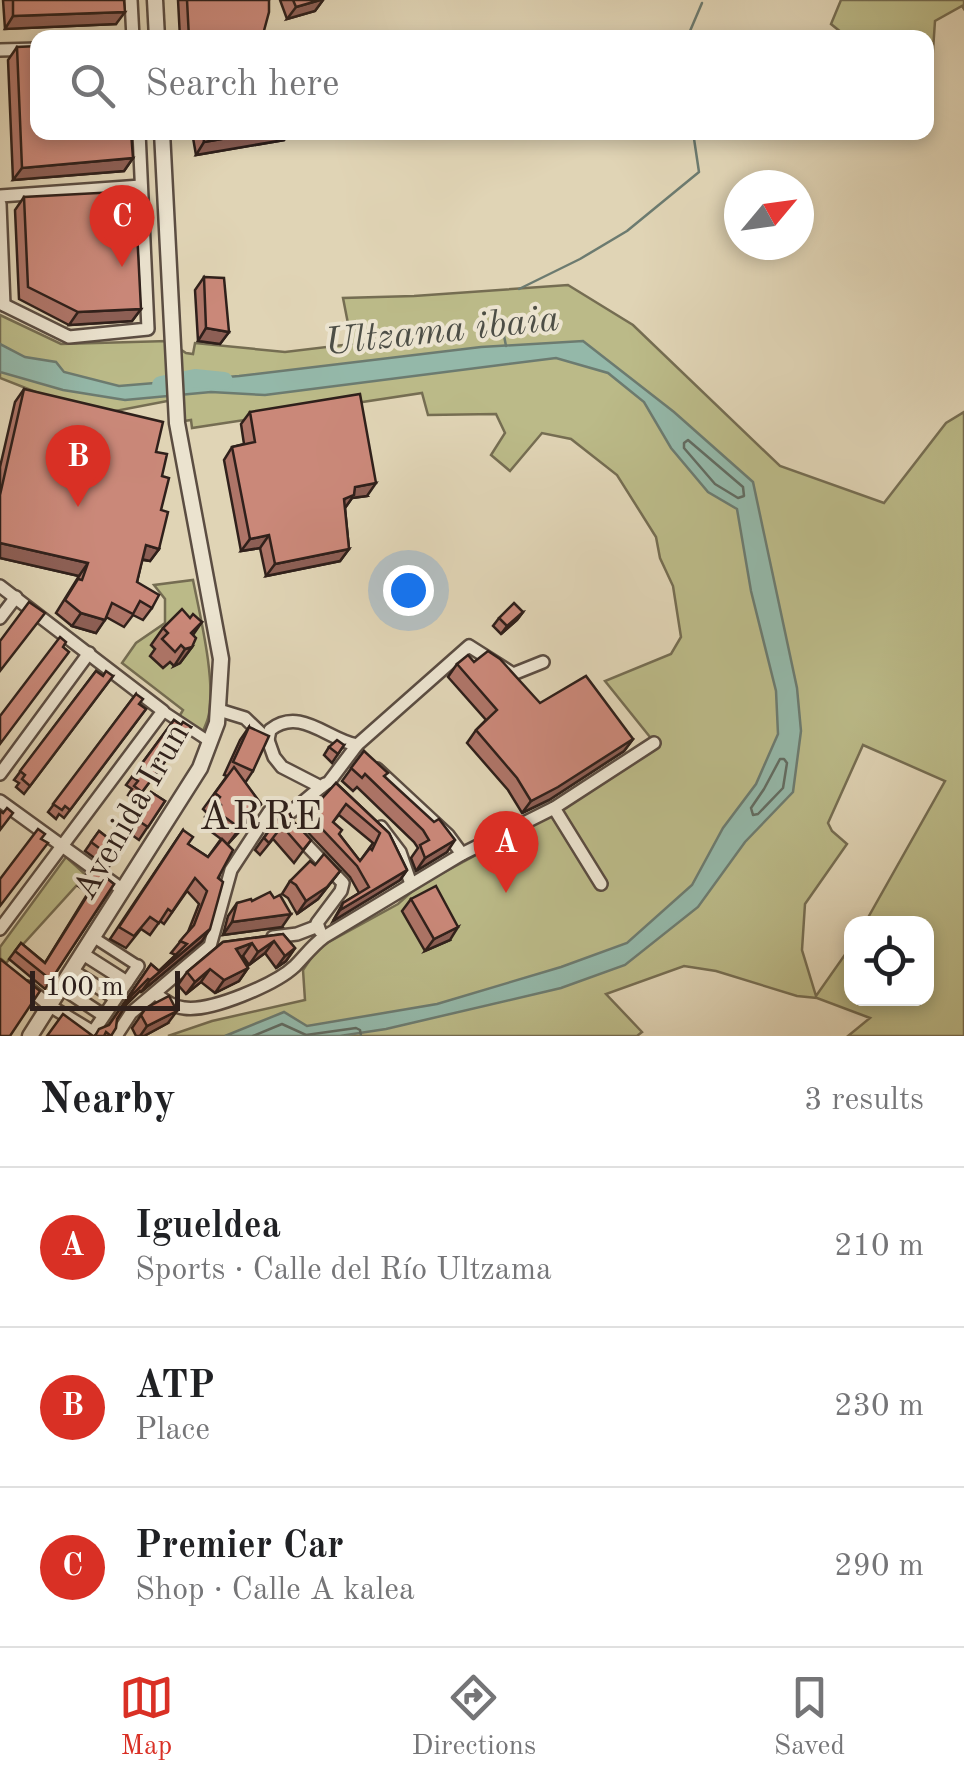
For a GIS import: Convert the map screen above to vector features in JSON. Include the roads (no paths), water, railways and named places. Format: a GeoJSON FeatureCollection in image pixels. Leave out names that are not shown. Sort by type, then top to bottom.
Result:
{"type":"FeatureCollection","features":[{"type":"Feature","properties":{"kind":"street"},"geometry":{"type":"LineString","coordinates":[[131,0],[133,30]]}},
{"type":"Feature","properties":{"kind":"street"},"geometry":{"type":"LineString","coordinates":[[155,0],[157,30]]}},
{"type":"Feature","properties":{"kind":"street"},"geometry":{"type":"LineString","coordinates":[[0,50],[30,49]]}},
{"type":"Feature","properties":{"kind":"street"},"geometry":{"type":"LineString","coordinates":[[138,140],[141,181],[142,200],[148,329],[69,337],[2,304],[0,200],[141,181],[164,172]]}},
{"type":"Feature","properties":{"kind":"street","name":"Avenida Irun"},"geometry":{"type":"LineString","coordinates":[[30,1036],[200,768],[219,710],[221,658],[177,422],[162,140]]}},
{"type":"Feature","properties":{"kind":"street"},"geometry":{"type":"LineString","coordinates":[[142,200],[165,200]]}},
{"type":"Feature","properties":{"kind":"street"},"geometry":{"type":"LineString","coordinates":[[0,586],[210,742]]}},
{"type":"Feature","properties":{"kind":"street"},"geometry":{"type":"LineString","coordinates":[[0,618],[16,597]]}},
{"type":"Feature","properties":{"kind":"street"},"geometry":{"type":"LineString","coordinates":[[321,932],[317,923],[344,883],[291,828],[291,812],[328,785],[355,747],[469,646],[513,674],[542,662]]}},
{"type":"Feature","properties":{"kind":"street"},"geometry":{"type":"LineString","coordinates":[[0,774],[89,653]]}},
{"type":"Feature","properties":{"kind":"street"},"geometry":{"type":"LineString","coordinates":[[0,929],[163,710]]}},
{"type":"Feature","properties":{"kind":"street"},"geometry":{"type":"LineString","coordinates":[[219,710],[245,718],[268,740],[282,768],[328,785]]}},
{"type":"Feature","properties":{"kind":"street"},"geometry":{"type":"LineString","coordinates":[[268,740],[270,730],[277,724],[304,722],[355,747],[448,834],[462,854]]}},
{"type":"Feature","properties":{"kind":"street"},"geometry":{"type":"LineString","coordinates":[[156,994],[185,1008],[208,1007],[243,996],[294,967],[321,932],[554,808],[654,743]]}},
{"type":"Feature","properties":{"kind":"street"},"geometry":{"type":"LineString","coordinates":[[0,801],[123,890]]}},
{"type":"Feature","properties":{"kind":"street"},"geometry":{"type":"LineString","coordinates":[[116,1036],[132,1013],[215,945],[231,870],[269,812],[277,808],[291,812]]}},
{"type":"Feature","properties":{"kind":"street"},"geometry":{"type":"LineString","coordinates":[[554,808],[601,884]]}},
{"type":"Feature","properties":{"kind":"street"},"geometry":{"type":"LineString","coordinates":[[376,822],[400,852],[412,884]]}},
{"type":"Feature","properties":{"kind":"street"},"geometry":{"type":"LineString","coordinates":[[266,938],[295,929],[321,932]]}},
{"type":"Feature","properties":{"kind":"street"},"geometry":{"type":"LineString","coordinates":[[13,976],[50,1006],[92,1032],[138,966],[93,937]]}},
{"type":"Feature","properties":{"kind":"street"},"geometry":{"type":"LineString","coordinates":[[84,954],[127,982]]}},
{"type":"Feature","properties":{"kind":"street"},"geometry":{"type":"LineString","coordinates":[[73,971],[115,998]]}},
{"type":"Feature","properties":{"kind":"street"},"geometry":{"type":"LineString","coordinates":[[62,988],[103,1015]]}},
{"type":"Feature","properties":{"kind":"water"},"geometry":{"type":"Polygon","coordinates":[[[583,341],[674,412],[753,482],[797,688],[801,731],[793,792],[745,842],[698,907],[625,965],[561,988],[386,1029],[340,1036],[225,1036],[284,1012],[307,1026],[437,1004],[561,967],[627,943],[692,885],[723,828],[756,784],[778,734],[776,691],[751,591],[737,509],[708,492],[671,448],[644,402],[608,373],[556,358],[265,395],[211,392],[125,400],[63,390],[0,372],[0,344],[25,357],[56,362],[64,372],[119,386],[481,347],[583,341]]]}},
{"type":"Feature","properties":{"kind":"waterway"},"geometry":{"type":"LineString","coordinates":[[690,30],[702,3]]}},
{"type":"Feature","properties":{"kind":"waterway"},"geometry":{"type":"LineString","coordinates":[[519,289],[627,231],[699,172],[694,140]]}},
{"type":"Feature","properties":{"kind":"waterway"},"geometry":{"type":"LineString","coordinates":[[502,325],[506,346]]}},
{"type":"Feature","properties":{"kind":"waterway","name":"Ultzama ibaia"},"geometry":{"type":"LineString","coordinates":[[161,385],[195,378],[224,381]]}},
{"type":"Feature","properties":{"kind":"place","name":"Premier Car"},"geometry":{"type":"Point","coordinates":[122,267]}},
{"type":"Feature","properties":{"kind":"place","name":"ATP"},"geometry":{"type":"Point","coordinates":[78,507]}},
{"type":"Feature","properties":{"kind":"place","name":"Igueldea"},"geometry":{"type":"Point","coordinates":[506,893]}},
{"type":"Feature","properties":{"kind":"district","name":"ARRE"},"geometry":{"type":"Point","coordinates":[262,819]}}]}
